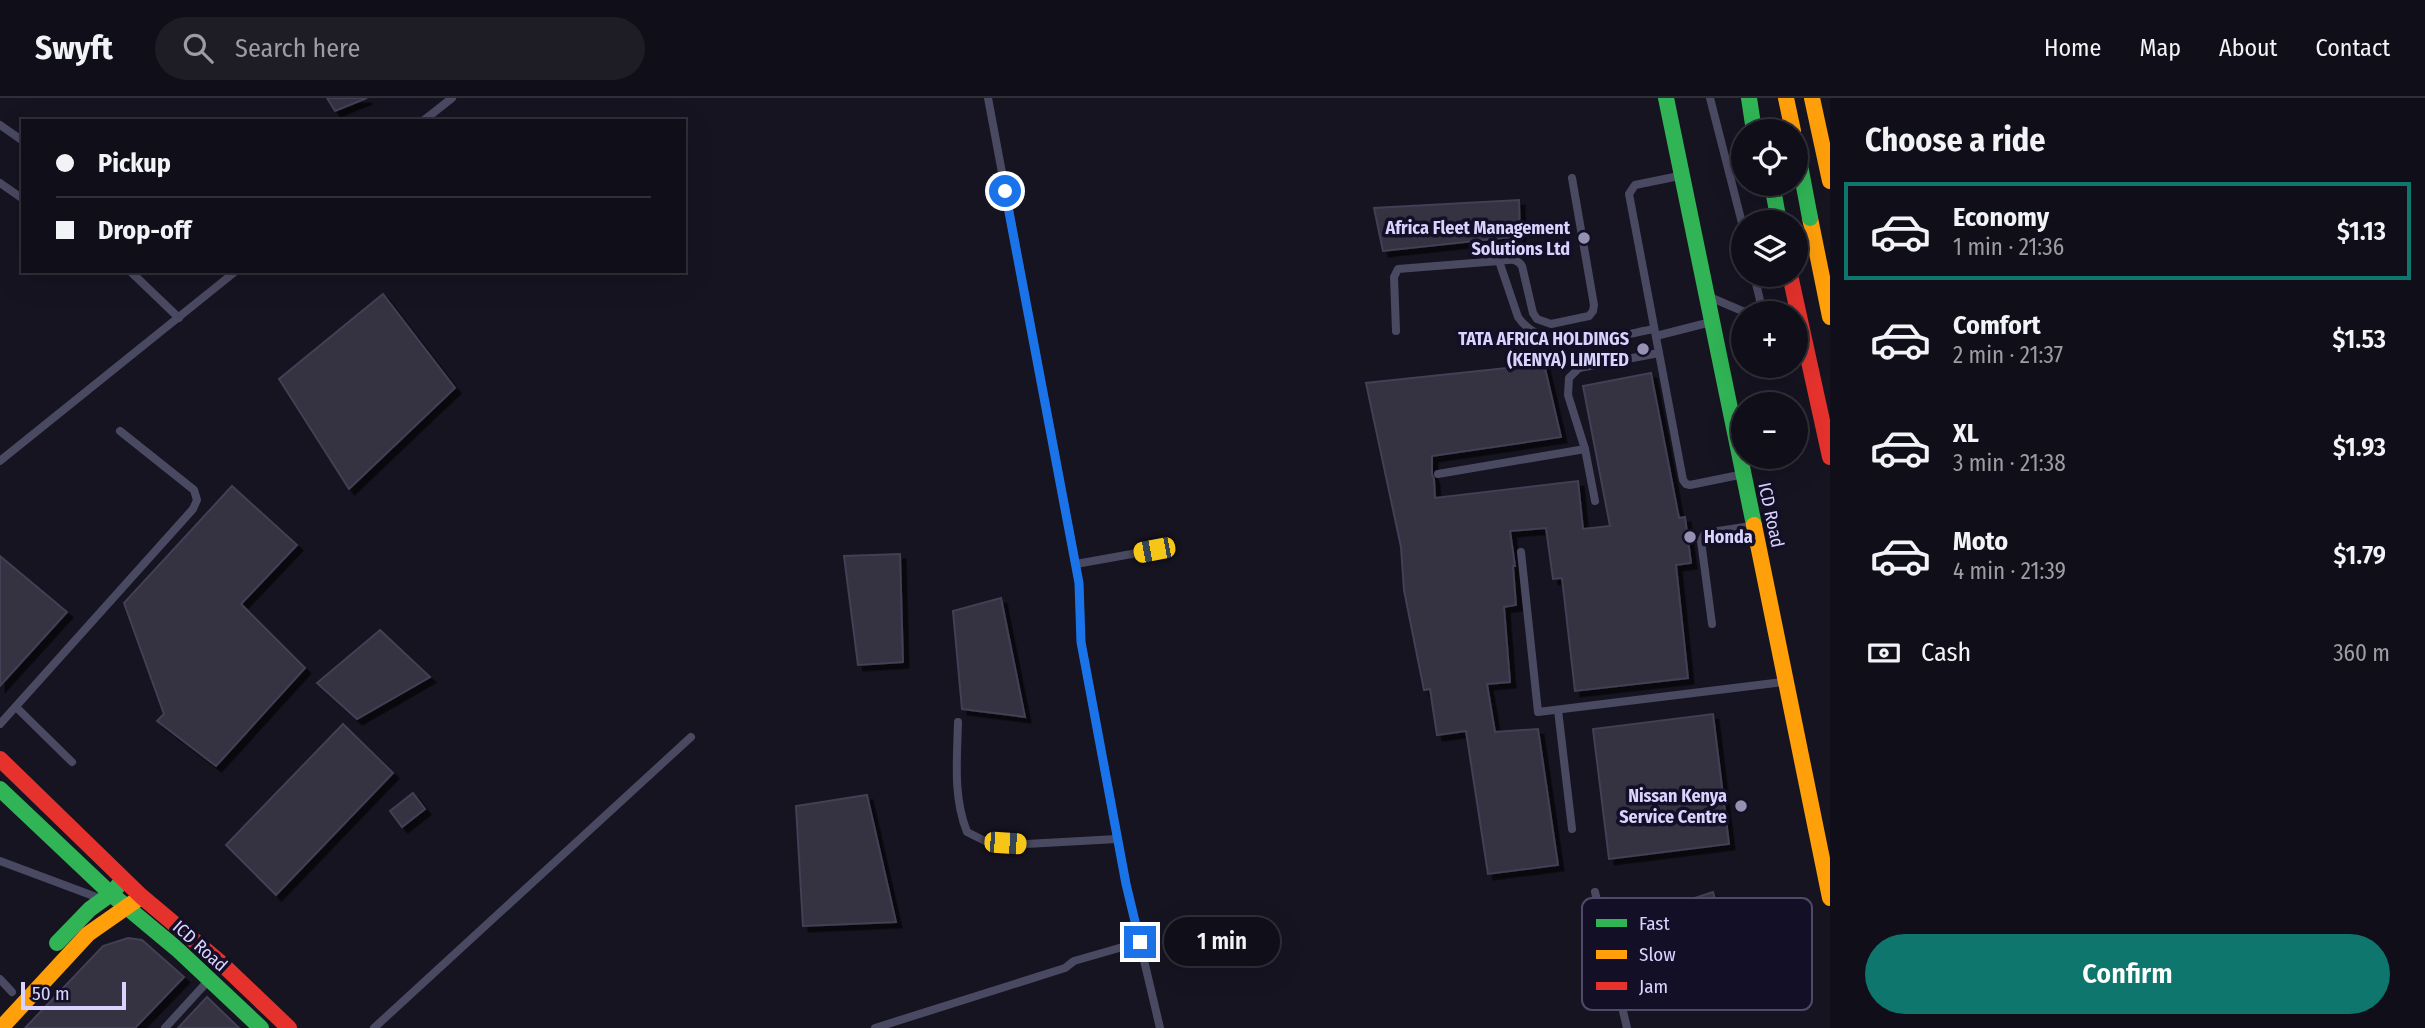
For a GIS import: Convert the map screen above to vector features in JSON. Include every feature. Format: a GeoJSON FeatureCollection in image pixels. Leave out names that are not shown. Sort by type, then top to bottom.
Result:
{"type":"FeatureCollection","features":[{"type":"Feature","properties":{"kind":"main road","name":"ICD Road"},"geometry":{"type":"LineString","coordinates":[[1666,98],[1830,898]]}},
{"type":"Feature","properties":{"kind":"main road"},"geometry":{"type":"LineString","coordinates":[[1749,98],[1752,119]]}},
{"type":"Feature","properties":{"kind":"main road"},"geometry":{"type":"LineString","coordinates":[[1786,98],[1790,119]]}},
{"type":"Feature","properties":{"kind":"main road"},"geometry":{"type":"LineString","coordinates":[[1812,98],[1830,181]]}},
{"type":"Feature","properties":{"kind":"main road"},"geometry":{"type":"LineString","coordinates":[[1808,160],[1830,154]]}},
{"type":"Feature","properties":{"kind":"main road"},"geometry":{"type":"LineString","coordinates":[[1806,196],[1830,317]]}},
{"type":"Feature","properties":{"kind":"main road"},"geometry":{"type":"LineString","coordinates":[[1808,360],[1830,457]]}},
{"type":"Feature","properties":{"kind":"main road","name":"ICD Road"},"geometry":{"type":"LineString","coordinates":[[0,759],[141,896],[222,964],[289,1028]]}},
{"type":"Feature","properties":{"kind":"main road","name":"ICD Road"},"geometry":{"type":"LineString","coordinates":[[0,789],[107,897],[126,907],[177,949],[261,1028]]}},
{"type":"Feature","properties":{"kind":"main road"},"geometry":{"type":"LineString","coordinates":[[48,953],[90,909],[107,897],[124,879]]}},
{"type":"Feature","properties":{"kind":"main road"},"geometry":{"type":"LineString","coordinates":[[1,1028],[88,934],[141,896]]}},
{"type":"Feature","properties":{"kind":"main road"},"geometry":{"type":"LineString","coordinates":[[0,1006],[17,987]]}},
{"type":"Feature","properties":{"kind":"lane"},"geometry":{"type":"LineString","coordinates":[[426,119],[452,98]]}},
{"type":"Feature","properties":{"kind":"lane"},"geometry":{"type":"LineString","coordinates":[[988,98],[1076,564],[1081,642],[1117,839],[1160,1028]]}},
{"type":"Feature","properties":{"kind":"lane"},"geometry":{"type":"LineString","coordinates":[[1710,98],[1739,210]]}},
{"type":"Feature","properties":{"kind":"lane"},"geometry":{"type":"LineString","coordinates":[[0,125],[21,140]]}},
{"type":"Feature","properties":{"kind":"lane"},"geometry":{"type":"LineString","coordinates":[[1682,175],[1635,184],[1629,194],[1683,480],[1686,484],[1743,474]]}},
{"type":"Feature","properties":{"kind":"lane"},"geometry":{"type":"LineString","coordinates":[[1396,331],[1394,277],[1398,269],[1514,259],[1519,261],[1522,267],[1533,313],[1537,319],[1551,324],[1589,316],[1594,305],[1572,178]]}},
{"type":"Feature","properties":{"kind":"lane"},"geometry":{"type":"LineString","coordinates":[[0,183],[21,198]]}},
{"type":"Feature","properties":{"kind":"lane"},"geometry":{"type":"LineString","coordinates":[[1499,261],[1522,323],[1538,334],[1552,339],[1579,341],[1712,322]]}},
{"type":"Feature","properties":{"kind":"lane"},"geometry":{"type":"LineString","coordinates":[[132,273],[180,318]]}},
{"type":"Feature","properties":{"kind":"lane"},"geometry":{"type":"LineString","coordinates":[[0,461],[234,273]]}},
{"type":"Feature","properties":{"kind":"lane"},"geometry":{"type":"LineString","coordinates":[[1706,295],[1731,306]]}},
{"type":"Feature","properties":{"kind":"lane"},"geometry":{"type":"LineString","coordinates":[[1595,501],[1585,450],[1568,395],[1569,378],[1579,368],[1659,353]]}},
{"type":"Feature","properties":{"kind":"lane"},"geometry":{"type":"LineString","coordinates":[[0,724],[193,509],[197,500],[194,490],[120,431]]}},
{"type":"Feature","properties":{"kind":"lane"},"geometry":{"type":"LineString","coordinates":[[1438,474],[1585,450]]}},
{"type":"Feature","properties":{"kind":"lane"},"geometry":{"type":"LineString","coordinates":[[1712,624],[1702,536],[1705,533],[1754,526]]}},
{"type":"Feature","properties":{"kind":"lane"},"geometry":{"type":"LineString","coordinates":[[1076,564],[1154,550]]}},
{"type":"Feature","properties":{"kind":"lane"},"geometry":{"type":"LineString","coordinates":[[1521,552],[1538,712],[1786,682]]}},
{"type":"Feature","properties":{"kind":"lane"},"geometry":{"type":"LineString","coordinates":[[16,707],[72,762]]}},
{"type":"Feature","properties":{"kind":"lane"},"geometry":{"type":"LineString","coordinates":[[1558,710],[1572,828]]}},
{"type":"Feature","properties":{"kind":"lane"},"geometry":{"type":"LineString","coordinates":[[958,722],[958,800],[967,832],[985,841],[1026,844],[1117,839]]}},
{"type":"Feature","properties":{"kind":"lane"},"geometry":{"type":"LineString","coordinates":[[374,1028],[691,737]]}},
{"type":"Feature","properties":{"kind":"lane"},"geometry":{"type":"LineString","coordinates":[[0,861],[107,897]]}},
{"type":"Feature","properties":{"kind":"lane"},"geometry":{"type":"LineString","coordinates":[[1595,892],[1596,898]]}},
{"type":"Feature","properties":{"kind":"lane"},"geometry":{"type":"LineString","coordinates":[[875,1028],[1065,968],[1074,961],[1140,942]]}},
{"type":"Feature","properties":{"kind":"lane"},"geometry":{"type":"LineString","coordinates":[[0,979],[17,987]]}},
{"type":"Feature","properties":{"kind":"lane"},"geometry":{"type":"LineString","coordinates":[[165,1028],[209,979]]}},
{"type":"Feature","properties":{"kind":"lane"},"geometry":{"type":"LineString","coordinates":[[1623,1010],[1627,1028]]}},
{"type":"Feature","properties":{"kind":"building"},"geometry":{"type":"Polygon","coordinates":[[[327,98],[367,98],[335,111],[327,98]]]}},
{"type":"Feature","properties":{"kind":"building"},"geometry":{"type":"Polygon","coordinates":[[[1519,200],[1520,236],[1383,251],[1374,208],[1519,200]]]}},
{"type":"Feature","properties":{"kind":"building"},"geometry":{"type":"Polygon","coordinates":[[[383,294],[455,388],[349,489],[279,379],[383,294]]]}},
{"type":"Feature","properties":{"kind":"building"},"geometry":{"type":"Polygon","coordinates":[[[1544,364],[1561,437],[1432,456],[1435,498],[1578,481],[1583,529],[1610,526],[1583,386],[1651,373],[1679,518],[1685,517],[1691,563],[1676,565],[1688,678],[1575,691],[1562,578],[1553,579],[1546,528],[1510,531],[1515,566],[1516,605],[1504,607],[1510,682],[1487,684],[1495,732],[1538,729],[1558,865],[1488,874],[1466,731],[1437,735],[1430,689],[1424,690],[1404,590],[1401,547],[1366,383],[1544,364]]]}},
{"type":"Feature","properties":{"kind":"building"},"geometry":{"type":"Polygon","coordinates":[[[232,486],[297,545],[241,604],[305,668],[216,766],[157,721],[164,714],[124,603],[232,486]]]}},
{"type":"Feature","properties":{"kind":"building"},"geometry":{"type":"Polygon","coordinates":[[[900,554],[903,662],[858,665],[844,556],[900,554]]]}},
{"type":"Feature","properties":{"kind":"building"},"geometry":{"type":"Polygon","coordinates":[[[0,556],[67,612],[0,686],[0,556]]]}},
{"type":"Feature","properties":{"kind":"building"},"geometry":{"type":"Polygon","coordinates":[[[1001,598],[1025,717],[962,709],[953,611],[1001,598]]]}},
{"type":"Feature","properties":{"kind":"building"},"geometry":{"type":"Polygon","coordinates":[[[380,630],[430,677],[357,719],[317,683],[380,630]]]}},
{"type":"Feature","properties":{"kind":"building"},"geometry":{"type":"Polygon","coordinates":[[[1713,714],[1729,844],[1609,859],[1593,729],[1713,714]]]}},
{"type":"Feature","properties":{"kind":"building"},"geometry":{"type":"Polygon","coordinates":[[[343,724],[393,773],[276,895],[226,845],[343,724]]]}},
{"type":"Feature","properties":{"kind":"building"},"geometry":{"type":"Polygon","coordinates":[[[413,793],[425,809],[402,827],[390,811],[413,793]]]}},
{"type":"Feature","properties":{"kind":"building"},"geometry":{"type":"Polygon","coordinates":[[[867,795],[896,922],[803,926],[796,806],[867,795]]]}},
{"type":"Feature","properties":{"kind":"building"},"geometry":{"type":"Polygon","coordinates":[[[1713,892],[1715,898],[1695,898],[1713,892]]]}},
{"type":"Feature","properties":{"kind":"building"},"geometry":{"type":"Polygon","coordinates":[[[128,938],[142,940],[184,977],[135,1028],[25,1028],[103,946],[128,938]]]}},
{"type":"Feature","properties":{"kind":"building"},"geometry":{"type":"Polygon","coordinates":[[[207,997],[239,1028],[178,1028],[207,997]]]}},
{"type":"Feature","properties":{"kind":"traffic: fast"},"geometry":{"type":"LineString","coordinates":[[1666,98],[1754,525]]}},
{"type":"Feature","properties":{"kind":"traffic: fast"},"geometry":{"type":"LineString","coordinates":[[1749,98],[1752,119]]}},
{"type":"Feature","properties":{"kind":"traffic: fast"},"geometry":{"type":"LineString","coordinates":[[1774,196],[1777,210]]}},
{"type":"Feature","properties":{"kind":"traffic: fast"},"geometry":{"type":"LineString","coordinates":[[1806,196],[1810,218]]}},
{"type":"Feature","properties":{"kind":"traffic: fast"},"geometry":{"type":"LineString","coordinates":[[0,789],[111,894],[177,949],[261,1028]]}},
{"type":"Feature","properties":{"kind":"traffic: fast"},"geometry":{"type":"LineString","coordinates":[[57,943],[122,881]]}},
{"type":"Feature","properties":{"kind":"traffic: slow"},"geometry":{"type":"LineString","coordinates":[[1786,98],[1790,119]]}},
{"type":"Feature","properties":{"kind":"traffic: slow"},"geometry":{"type":"LineString","coordinates":[[1812,98],[1830,181]]}},
{"type":"Feature","properties":{"kind":"traffic: slow"},"geometry":{"type":"LineString","coordinates":[[1810,218],[1830,317]]}},
{"type":"Feature","properties":{"kind":"traffic: slow"},"geometry":{"type":"LineString","coordinates":[[1754,525],[1830,898]]}},
{"type":"Feature","properties":{"kind":"traffic: slow"},"geometry":{"type":"LineString","coordinates":[[1,1028],[88,934],[138,899]]}},
{"type":"Feature","properties":{"kind":"traffic: jam"},"geometry":{"type":"LineString","coordinates":[[1793,287],[1830,457]]}},
{"type":"Feature","properties":{"kind":"traffic: jam"},"geometry":{"type":"LineString","coordinates":[[0,759],[141,896],[222,964],[289,1028]]}},
{"type":"Feature","properties":{"kind":"place","name":"Africa Fleet Management Solutions Ltd"},"geometry":{"type":"Point","coordinates":[1584,238]}},
{"type":"Feature","properties":{"kind":"place","name":"TATA AFRICA HOLDINGS (KENYA) LIMITED"},"geometry":{"type":"Point","coordinates":[1643,349]}},
{"type":"Feature","properties":{"kind":"place","name":"Honda"},"geometry":{"type":"Point","coordinates":[1690,537]}},
{"type":"Feature","properties":{"kind":"place","name":"Nissan Kenya Service Centre"},"geometry":{"type":"Point","coordinates":[1741,806]}},
{"type":"Feature","properties":{"kind":"route"},"geometry":{"type":"LineString","coordinates":[[1005,191],[1079,583],[1081,642],[1126,884],[1140,942]]}}]}
